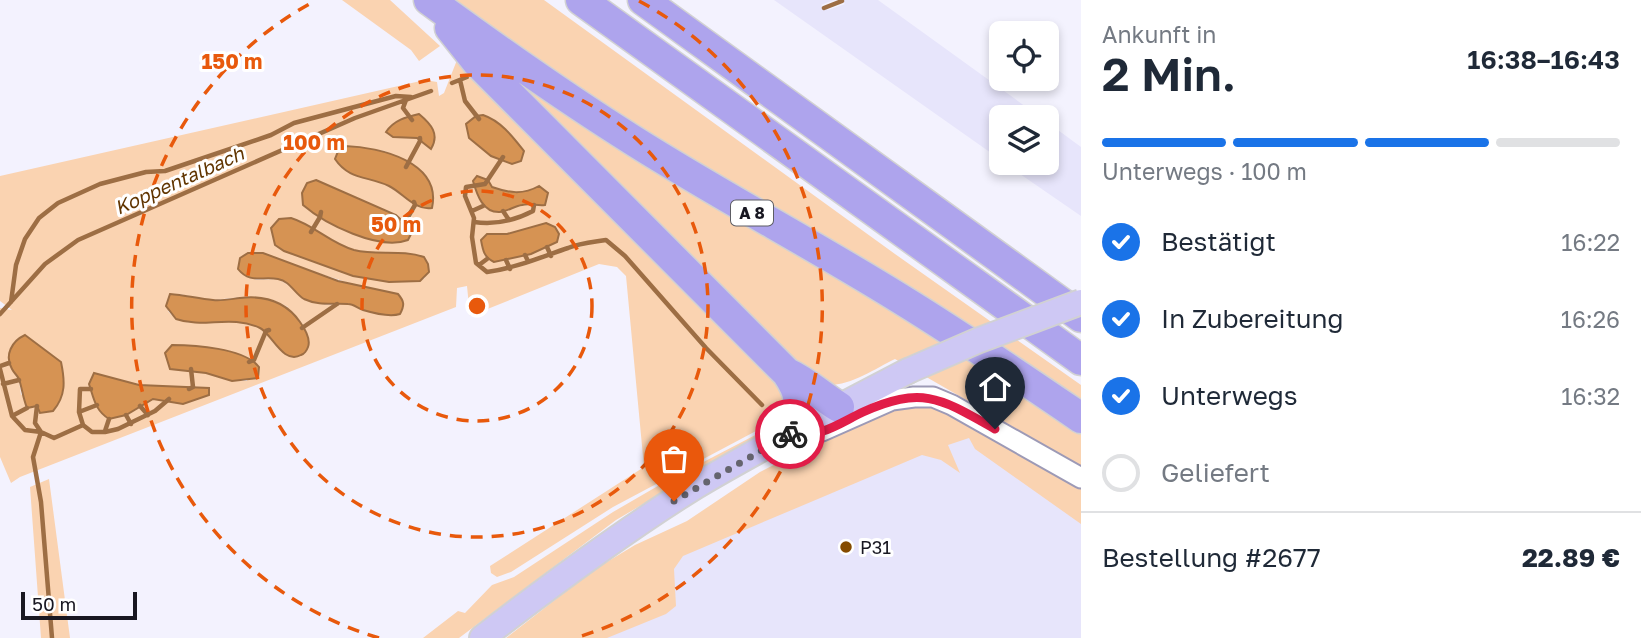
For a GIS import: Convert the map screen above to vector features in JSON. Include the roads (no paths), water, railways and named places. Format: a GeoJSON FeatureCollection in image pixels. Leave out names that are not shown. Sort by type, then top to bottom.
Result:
{"type":"FeatureCollection","features":[{"type":"Feature","properties":{"kind":"highway"},"geometry":{"type":"LineString","coordinates":[[428,0],[477,62],[787,373],[799,394],[800,403],[794,432]]}},
{"type":"Feature","properties":{"kind":"highway","name":"A 8"},"geometry":{"type":"LineString","coordinates":[[428,0],[635,142],[898,297],[993,357],[1081,418]]}},
{"type":"Feature","properties":{"kind":"highway"},"geometry":{"type":"LineString","coordinates":[[581,0],[1081,360]]}},
{"type":"Feature","properties":{"kind":"highway"},"geometry":{"type":"LineString","coordinates":[[643,0],[1081,317]]}},
{"type":"Feature","properties":{"kind":"highway"},"geometry":{"type":"LineString","coordinates":[[787,373],[805,381],[839,407]]}},
{"type":"Feature","properties":{"kind":"main road"},"geometry":{"type":"LineString","coordinates":[[482,638],[587,558],[695,487],[908,371],[977,341],[1081,302]]}},
{"type":"Feature","properties":{"kind":"street"},"geometry":{"type":"LineString","coordinates":[[794,432],[822,431],[892,400],[933,397],[953,405],[1081,478]]}},
{"type":"Feature","properties":{"kind":"waterway","name":"Koppentalbach"},"geometry":{"type":"LineString","coordinates":[[824,8],[842,1]]}},
{"type":"Feature","properties":{"kind":"waterway","name":"Koppentalbach"},"geometry":{"type":"LineString","coordinates":[[452,83],[467,77]]}},
{"type":"Feature","properties":{"kind":"waterway"},"geometry":{"type":"LineString","coordinates":[[460,80],[465,101],[479,119]]}},
{"type":"Feature","properties":{"kind":"waterway","name":"Koppentalbach"},"geometry":{"type":"LineString","coordinates":[[0,314],[45,264],[78,240],[355,118],[431,91]]}},
{"type":"Feature","properties":{"kind":"waterway"},"geometry":{"type":"LineString","coordinates":[[11,302],[16,265],[25,239],[39,218],[58,203],[100,184],[146,172],[165,171],[271,135],[294,123],[396,96],[411,97]]}},
{"type":"Feature","properties":{"kind":"waterway"},"geometry":{"type":"LineString","coordinates":[[406,100],[403,108],[412,120]]}},
{"type":"Feature","properties":{"kind":"waterway"},"geometry":{"type":"LineString","coordinates":[[406,167],[420,138]]}},
{"type":"Feature","properties":{"kind":"waterway"},"geometry":{"type":"LineString","coordinates":[[503,157],[485,184],[466,187],[465,196],[474,218],[472,237],[476,263],[487,272],[528,262],[577,245],[606,240],[625,256],[706,348],[762,405]]}},
{"type":"Feature","properties":{"kind":"waterway"},"geometry":{"type":"LineString","coordinates":[[403,223],[415,205],[414,202]]}},
{"type":"Feature","properties":{"kind":"waterway"},"geometry":{"type":"LineString","coordinates":[[474,222],[512,220],[533,211],[534,205]]}},
{"type":"Feature","properties":{"kind":"waterway"},"geometry":{"type":"LineString","coordinates":[[472,211],[483,206]]}},
{"type":"Feature","properties":{"kind":"waterway"},"geometry":{"type":"LineString","coordinates":[[503,211],[509,220]]}},
{"type":"Feature","properties":{"kind":"waterway"},"geometry":{"type":"LineString","coordinates":[[311,232],[321,212]]}},
{"type":"Feature","properties":{"kind":"waterway"},"geometry":{"type":"LineString","coordinates":[[547,247],[551,256]]}},
{"type":"Feature","properties":{"kind":"waterway"},"geometry":{"type":"LineString","coordinates":[[525,255],[528,261]]}},
{"type":"Feature","properties":{"kind":"waterway"},"geometry":{"type":"LineString","coordinates":[[479,265],[487,259]]}},
{"type":"Feature","properties":{"kind":"waterway"},"geometry":{"type":"LineString","coordinates":[[506,260],[510,269]]}},
{"type":"Feature","properties":{"kind":"waterway"},"geometry":{"type":"LineString","coordinates":[[302,328],[337,304]]}},
{"type":"Feature","properties":{"kind":"waterway"},"geometry":{"type":"LineString","coordinates":[[249,362],[254,360],[266,331],[269,330]]}},
{"type":"Feature","properties":{"kind":"waterway"},"geometry":{"type":"LineString","coordinates":[[0,366],[9,363]]}},
{"type":"Feature","properties":{"kind":"waterway"},"geometry":{"type":"LineString","coordinates":[[0,369],[12,416],[25,430],[41,432],[54,438],[83,425],[92,432],[118,429],[155,411],[169,399]]}},
{"type":"Feature","properties":{"kind":"waterway"},"geometry":{"type":"LineString","coordinates":[[189,389],[193,387],[191,369]]}},
{"type":"Feature","properties":{"kind":"waterway"},"geometry":{"type":"LineString","coordinates":[[3,384],[19,380]]}},
{"type":"Feature","properties":{"kind":"waterway"},"geometry":{"type":"LineString","coordinates":[[79,412],[80,389],[91,389]]}},
{"type":"Feature","properties":{"kind":"waterway"},"geometry":{"type":"LineString","coordinates":[[83,425],[79,412],[97,405]]}},
{"type":"Feature","properties":{"kind":"waterway"},"geometry":{"type":"LineString","coordinates":[[37,406],[35,423],[41,432],[33,457],[41,502],[52,638]]}},
{"type":"Feature","properties":{"kind":"waterway"},"geometry":{"type":"LineString","coordinates":[[140,406],[148,415]]}},
{"type":"Feature","properties":{"kind":"waterway"},"geometry":{"type":"LineString","coordinates":[[12,416],[27,408]]}},
{"type":"Feature","properties":{"kind":"waterway"},"geometry":{"type":"LineString","coordinates":[[126,415],[131,424]]}},
{"type":"Feature","properties":{"kind":"waterway"},"geometry":{"type":"LineString","coordinates":[[105,431],[109,419]]}},
{"type":"Feature","properties":{"kind":"place","name":"P31"},"geometry":{"type":"Point","coordinates":[846,547]}}]}
